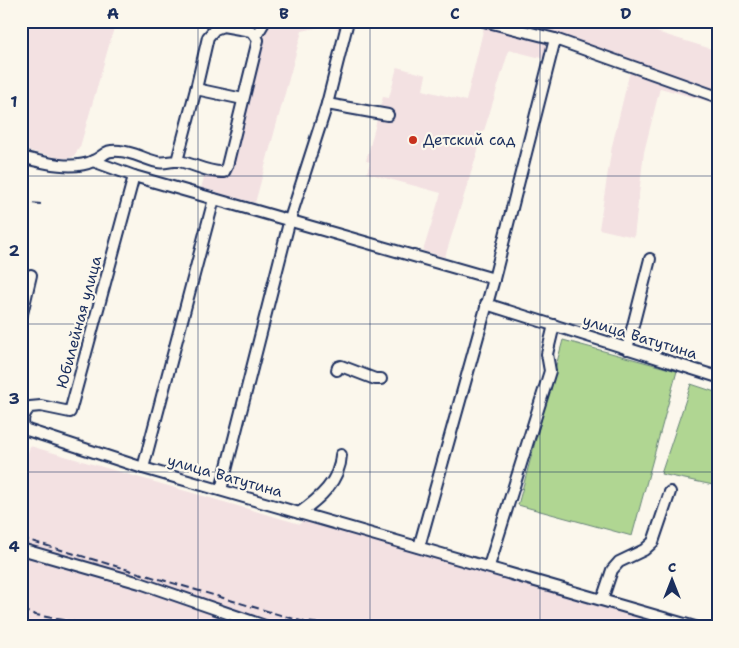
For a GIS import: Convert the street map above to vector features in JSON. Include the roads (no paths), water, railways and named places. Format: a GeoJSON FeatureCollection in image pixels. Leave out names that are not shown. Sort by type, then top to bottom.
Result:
{"type":"FeatureCollection","features":[{"type":"Feature","properties":{"kind":"street"},"geometry":{"type":"LineString","coordinates":[[256,36],[265,21]]}},
{"type":"Feature","properties":{"kind":"street"},"geometry":{"type":"LineString","coordinates":[[220,490],[290,220],[327,104],[348,21]]}},
{"type":"Feature","properties":{"kind":"street"},"geometry":{"type":"LineString","coordinates":[[484,21],[555,39],[718,97]]}},
{"type":"Feature","properties":{"kind":"street"},"geometry":{"type":"LineString","coordinates":[[21,157],[46,163],[82,164],[93,161],[101,154],[111,150],[122,151],[158,163],[177,161],[216,173],[224,172],[258,40],[250,31],[223,26],[215,28],[208,37],[177,161]]}},
{"type":"Feature","properties":{"kind":"street"},"geometry":{"type":"LineString","coordinates":[[419,546],[494,279],[555,39]]}},
{"type":"Feature","properties":{"kind":"street"},"geometry":{"type":"LineString","coordinates":[[196,89],[243,99]]}},
{"type":"Feature","properties":{"kind":"street"},"geometry":{"type":"LineString","coordinates":[[327,104],[388,115]]}},
{"type":"Feature","properties":{"kind":"street"},"geometry":{"type":"LineString","coordinates":[[93,161],[134,176],[494,279]]}},
{"type":"Feature","properties":{"kind":"street","name":"Юбилейная улица"},"geometry":{"type":"LineString","coordinates":[[22,431],[24,414],[30,407],[41,406],[70,412],[134,176]]}},
{"type":"Feature","properties":{"kind":"street"},"geometry":{"type":"LineString","coordinates":[[143,468],[214,199]]}},
{"type":"Feature","properties":{"kind":"street"},"geometry":{"type":"LineString","coordinates":[[627,348],[650,259]]}},
{"type":"Feature","properties":{"kind":"street"},"geometry":{"type":"LineString","coordinates":[[21,318],[31,275]]}},
{"type":"Feature","properties":{"kind":"street","name":"улица Ватутина"},"geometry":{"type":"LineString","coordinates":[[486,304],[718,377]]}},
{"type":"Feature","properties":{"kind":"street"},"geometry":{"type":"LineString","coordinates":[[489,566],[550,371],[547,354],[554,326]]}},
{"type":"Feature","properties":{"kind":"street"},"geometry":{"type":"LineString","coordinates":[[337,370],[341,366],[375,379],[381,379]]}},
{"type":"Feature","properties":{"kind":"street","name":"улица Ватутина"},"geometry":{"type":"LineString","coordinates":[[22,431],[143,468],[489,566],[695,627]]}},
{"type":"Feature","properties":{"kind":"street"},"geometry":{"type":"LineString","coordinates":[[299,513],[327,491],[335,476],[342,455]]}},
{"type":"Feature","properties":{"kind":"street"},"geometry":{"type":"LineString","coordinates":[[602,600],[612,570],[619,562],[644,550],[653,542],[670,492]]}},
{"type":"Feature","properties":{"kind":"street"},"geometry":{"type":"LineString","coordinates":[[21,549],[140,583],[268,627]]}},
{"type":"Feature","properties":{"kind":"railway"},"geometry":{"type":"LineString","coordinates":[[21,202],[42,204]]}},
{"type":"Feature","properties":{"kind":"railway"},"geometry":{"type":"LineString","coordinates":[[21,538],[304,622],[323,624]]}},
{"type":"Feature","properties":{"kind":"railway"},"geometry":{"type":"LineString","coordinates":[[21,610],[36,615],[102,627]]}},
{"type":"Feature","properties":{"kind":"place","name":"Детский сад"},"geometry":{"type":"Point","coordinates":[413,140]}}]}
